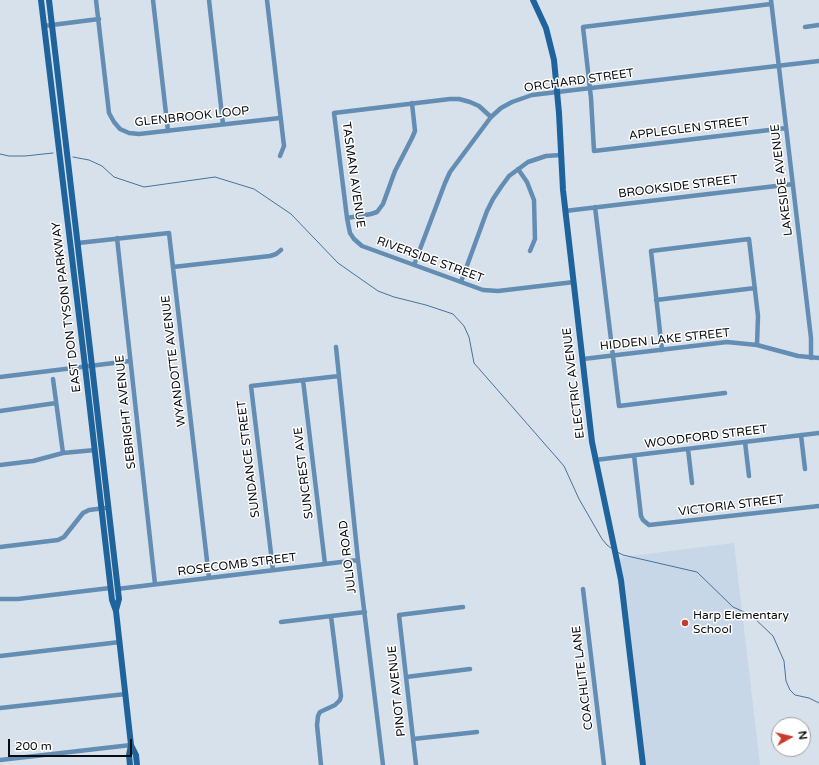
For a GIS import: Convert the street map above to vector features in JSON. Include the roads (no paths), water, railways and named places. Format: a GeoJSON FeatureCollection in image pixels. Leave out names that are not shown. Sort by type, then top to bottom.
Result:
{"type":"FeatureCollection","features":[{"type":"Feature","properties":{"kind":"main road","name":"EAST DON TYSON PARKWAY"},"geometry":{"type":"LineString","coordinates":[[42,0],[86,366],[110,588],[116,611],[132,745],[136,754],[137,765]]}},
{"type":"Feature","properties":{"kind":"main road","name":"EAST DON TYSON PARKWAY"},"geometry":{"type":"LineString","coordinates":[[49,0],[118,588],[119,599],[116,611]]}},
{"type":"Feature","properties":{"kind":"main road","name":"ELECTRIC AVENUE"},"geometry":{"type":"LineString","coordinates":[[534,0],[544,22],[550,44],[557,93],[565,211],[595,460],[618,563],[643,765]]}},
{"type":"Feature","properties":{"kind":"main road","name":"EAST DON TYSON PARKWAY"},"geometry":{"type":"LineString","coordinates":[[130,765],[129,755],[132,745]]}},
{"type":"Feature","properties":{"kind":"street","name":"GLENBROOK LOOP"},"geometry":{"type":"LineString","coordinates":[[96,0],[110,112],[114,122],[120,129],[129,134],[139,134],[280,118]]}},
{"type":"Feature","properties":{"kind":"street"},"geometry":{"type":"LineString","coordinates":[[153,0],[168,131]]}},
{"type":"Feature","properties":{"kind":"street"},"geometry":{"type":"LineString","coordinates":[[209,0],[223,124]]}},
{"type":"Feature","properties":{"kind":"street"},"geometry":{"type":"LineString","coordinates":[[267,0],[284,146],[280,156]]}},
{"type":"Feature","properties":{"kind":"street"},"geometry":{"type":"LineString","coordinates":[[590,89],[583,27],[771,2]]}},
{"type":"Feature","properties":{"kind":"street","name":"LAKESIDE AVENUE"},"geometry":{"type":"LineString","coordinates":[[771,2],[811,338],[811,358]]}},
{"type":"Feature","properties":{"kind":"street"},"geometry":{"type":"LineString","coordinates":[[44,26],[98,19]]}},
{"type":"Feature","properties":{"kind":"street"},"geometry":{"type":"LineString","coordinates":[[805,27],[819,25]]}},
{"type":"Feature","properties":{"kind":"street","name":"ORCHARD STREET"},"geometry":{"type":"LineString","coordinates":[[414,265],[450,172],[491,117],[506,105],[523,98],[557,93],[819,61]]}},
{"type":"Feature","properties":{"kind":"street","name":"APPLEGLEN STREET"},"geometry":{"type":"LineString","coordinates":[[590,89],[594,151],[786,128]]}},
{"type":"Feature","properties":{"kind":"street"},"geometry":{"type":"LineString","coordinates":[[346,218],[377,212],[383,204],[395,171],[415,131],[412,103],[459,99],[479,106],[491,117]]}},
{"type":"Feature","properties":{"kind":"street","name":"TASMAN AVENUE"},"geometry":{"type":"LineString","coordinates":[[354,240],[346,218],[334,113],[412,103]]}},
{"type":"Feature","properties":{"kind":"street"},"geometry":{"type":"LineString","coordinates":[[461,282],[493,199],[509,176],[528,162],[538,158],[561,155]]}},
{"type":"Feature","properties":{"kind":"street"},"geometry":{"type":"LineString","coordinates":[[518,169],[527,182],[534,200],[535,239],[530,251]]}},
{"type":"Feature","properties":{"kind":"street","name":"BROOKSIDE STREET"},"geometry":{"type":"LineString","coordinates":[[565,211],[792,184]]}},
{"type":"Feature","properties":{"kind":"street"},"geometry":{"type":"LineString","coordinates":[[595,207],[619,406],[725,392]]}},
{"type":"Feature","properties":{"kind":"street","name":"WYANDOTTE AVENUE"},"geometry":{"type":"LineString","coordinates":[[78,243],[169,232],[210,578]]}},
{"type":"Feature","properties":{"kind":"street","name":"SEBRIGHT AVENUE"},"geometry":{"type":"LineString","coordinates":[[117,238],[155,584]]}},
{"type":"Feature","properties":{"kind":"street"},"geometry":{"type":"LineString","coordinates":[[662,350],[651,250],[749,239],[758,316],[757,345]]}},
{"type":"Feature","properties":{"kind":"street","name":"RIVERSIDE STREET"},"geometry":{"type":"LineString","coordinates":[[354,240],[362,246],[490,291],[574,282]]}},
{"type":"Feature","properties":{"kind":"street"},"geometry":{"type":"LineString","coordinates":[[173,267],[270,256],[281,250]]}},
{"type":"Feature","properties":{"kind":"street"},"geometry":{"type":"LineString","coordinates":[[656,300],[755,288]]}},
{"type":"Feature","properties":{"kind":"street","name":"HIDDEN LAKE STREET"},"geometry":{"type":"LineString","coordinates":[[583,359],[727,342],[757,345],[811,358],[819,358]]}},
{"type":"Feature","properties":{"kind":"street","name":"JULIO ROAD"},"geometry":{"type":"LineString","coordinates":[[336,347],[358,560],[383,765]]}},
{"type":"Feature","properties":{"kind":"street"},"geometry":{"type":"LineString","coordinates":[[0,377],[130,361]]}},
{"type":"Feature","properties":{"kind":"street","name":"SUNDANCE STREET"},"geometry":{"type":"LineString","coordinates":[[273,570],[251,386],[339,376]]}},
{"type":"Feature","properties":{"kind":"street"},"geometry":{"type":"LineString","coordinates":[[53,379],[63,453]]}},
{"type":"Feature","properties":{"kind":"street","name":"SUNCREST AVE"},"geometry":{"type":"LineString","coordinates":[[304,380],[325,564]]}},
{"type":"Feature","properties":{"kind":"street"},"geometry":{"type":"LineString","coordinates":[[0,411],[56,403]]}},
{"type":"Feature","properties":{"kind":"street","name":"WOODFORD STREET"},"geometry":{"type":"LineString","coordinates":[[595,460],[819,433]]}},
{"type":"Feature","properties":{"kind":"street"},"geometry":{"type":"LineString","coordinates":[[801,435],[805,469]]}},
{"type":"Feature","properties":{"kind":"street"},"geometry":{"type":"LineString","coordinates":[[745,442],[749,476]]}},
{"type":"Feature","properties":{"kind":"street"},"geometry":{"type":"LineString","coordinates":[[688,449],[692,483]]}},
{"type":"Feature","properties":{"kind":"street"},"geometry":{"type":"LineString","coordinates":[[0,465],[33,461],[63,453],[95,450]]}},
{"type":"Feature","properties":{"kind":"street","name":"VICTORIA STREET"},"geometry":{"type":"LineString","coordinates":[[634,455],[641,516],[645,524],[653,526],[819,506]]}},
{"type":"Feature","properties":{"kind":"street"},"geometry":{"type":"LineString","coordinates":[[0,548],[58,540],[64,537],[83,513],[89,510],[108,507]]}},
{"type":"Feature","properties":{"kind":"street","name":"ROSECOMB STREET"},"geometry":{"type":"LineString","coordinates":[[118,588],[358,560]]}},
{"type":"Feature","properties":{"kind":"street"},"geometry":{"type":"LineString","coordinates":[[0,599],[18,599],[110,588]]}},
{"type":"Feature","properties":{"kind":"street","name":"COACHLITE LANE"},"geometry":{"type":"LineString","coordinates":[[583,589],[604,765]]}},
{"type":"Feature","properties":{"kind":"street","name":"PINOT AVENUE"},"geometry":{"type":"LineString","coordinates":[[416,765],[399,615],[463,607]]}},
{"type":"Feature","properties":{"kind":"street"},"geometry":{"type":"LineString","coordinates":[[281,622],[365,612]]}},
{"type":"Feature","properties":{"kind":"street"},"geometry":{"type":"LineString","coordinates":[[321,765],[316,725],[318,716],[320,712],[335,705],[340,700],[341,696],[332,616]]}},
{"type":"Feature","properties":{"kind":"street"},"geometry":{"type":"LineString","coordinates":[[0,656],[120,642]]}},
{"type":"Feature","properties":{"kind":"street"},"geometry":{"type":"LineString","coordinates":[[406,677],[470,670]]}},
{"type":"Feature","properties":{"kind":"street"},"geometry":{"type":"LineString","coordinates":[[0,708],[126,694]]}},
{"type":"Feature","properties":{"kind":"street"},"geometry":{"type":"LineString","coordinates":[[413,739],[477,732]]}},
{"type":"Feature","properties":{"kind":"street"},"geometry":{"type":"LineString","coordinates":[[0,760],[132,745]]}},
{"type":"Feature","properties":{"kind":"waterway"},"geometry":{"type":"LineString","coordinates":[[0,154],[9,156],[25,156],[53,153]]}},
{"type":"Feature","properties":{"kind":"waterway"},"geometry":{"type":"LineString","coordinates":[[73,157],[89,160],[102,166],[114,177],[144,187],[215,177],[254,189],[291,214],[338,263],[378,291],[453,314],[464,326],[469,337],[474,363],[564,466],[579,499],[602,539],[611,548]]}},
{"type":"Feature","properties":{"kind":"waterway"},"geometry":{"type":"LineString","coordinates":[[617,552],[623,555],[697,572],[733,607],[751,615],[773,636],[784,661],[786,681],[790,690],[795,695],[809,698],[819,703]]}},
{"type":"Feature","properties":{"kind":"place","name":"Harp Elementary School"},"geometry":{"type":"Point","coordinates":[685,623]}}]}
